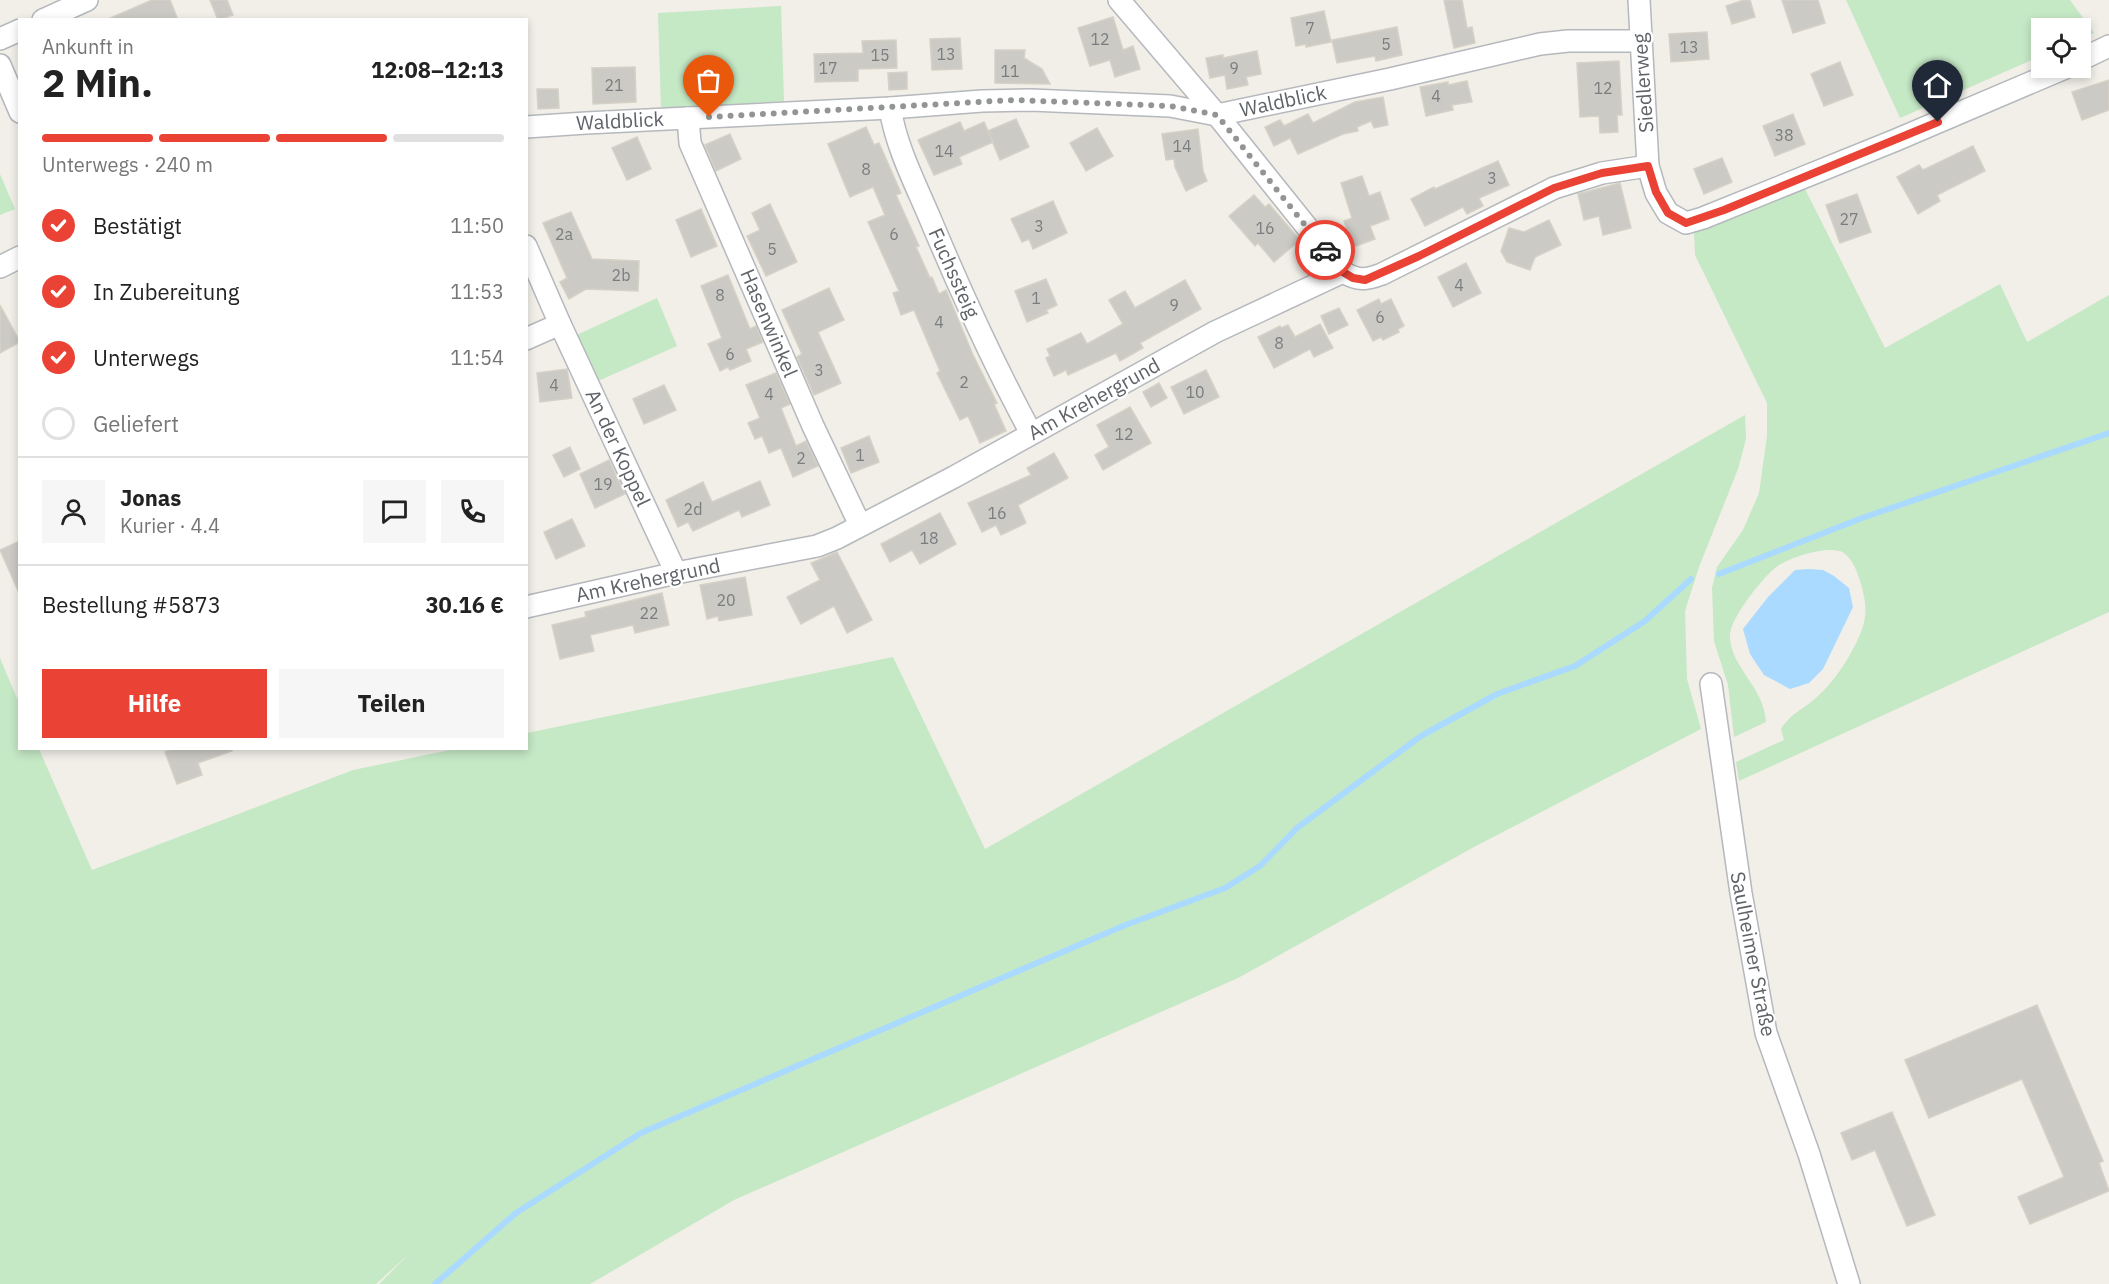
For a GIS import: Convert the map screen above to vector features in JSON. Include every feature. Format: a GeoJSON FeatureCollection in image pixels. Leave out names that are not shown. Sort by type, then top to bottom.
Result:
{"type":"FeatureCollection","features":[{"type":"Feature","properties":{"kind":"street"},"geometry":{"type":"LineString","coordinates":[[47,18],[87,0]]}},
{"type":"Feature","properties":{"kind":"street"},"geometry":{"type":"LineString","coordinates":[[1119,0],[1217,115],[1343,272],[1353,278],[1365,280],[1554,188],[1602,173],[1648,166]]}},
{"type":"Feature","properties":{"kind":"street","name":"Siedlerweg"},"geometry":{"type":"LineString","coordinates":[[1639,0],[1648,166],[1656,192],[1668,213],[1686,223],[1896,140],[2042,78]]}},
{"type":"Feature","properties":{"kind":"street"},"geometry":{"type":"LineString","coordinates":[[0,39],[18,31]]}},
{"type":"Feature","properties":{"kind":"street","name":"Waldblick"},"geometry":{"type":"LineString","coordinates":[[528,128],[1030,100],[1170,106],[1217,115],[1390,79],[1540,44],[1568,41],[1640,41]]}},
{"type":"Feature","properties":{"kind":"street"},"geometry":{"type":"LineString","coordinates":[[2091,55],[2109,46]]}},
{"type":"Feature","properties":{"kind":"street"},"geometry":{"type":"LineString","coordinates":[[0,65],[18,107]]}},
{"type":"Feature","properties":{"kind":"street","name":"Fuchssteig"},"geometry":{"type":"LineString","coordinates":[[890,108],[893,132],[947,260],[1030,433]]}},
{"type":"Feature","properties":{"kind":"street","name":"Hasenwinkel"},"geometry":{"type":"LineString","coordinates":[[688,118],[690,143],[813,426],[860,525]]}},
{"type":"Feature","properties":{"kind":"street","name":"An der Koppel"},"geometry":{"type":"LineString","coordinates":[[528,251],[676,573]]}},
{"type":"Feature","properties":{"kind":"street"},"geometry":{"type":"LineString","coordinates":[[0,267],[18,258]]}},
{"type":"Feature","properties":{"kind":"street","name":"Am Krehergrund"},"geometry":{"type":"LineString","coordinates":[[528,607],[676,573],[817,546],[837,538],[954,477],[1215,332],[1343,272]]}},
{"type":"Feature","properties":{"kind":"street"},"geometry":{"type":"LineString","coordinates":[[528,338],[560,324]]}},
{"type":"Feature","properties":{"kind":"street","name":"Saulheimer Straße"},"geometry":{"type":"LineString","coordinates":[[1711,684],[1741,893],[1766,1033],[1809,1154],[1849,1284]]}},
{"type":"Feature","properties":{"kind":"green space"},"geometry":{"type":"Polygon","coordinates":[[[1846,0],[2070,0],[2083,18],[2031,18],[2031,60],[1900,118],[1846,0]]]}},
{"type":"Feature","properties":{"kind":"green space"},"geometry":{"type":"Polygon","coordinates":[[[781,6],[784,101],[661,109],[658,13],[781,6]]]}},
{"type":"Feature","properties":{"kind":"green space"},"geometry":{"type":"Polygon","coordinates":[[[0,174],[15,209],[0,215],[0,174]]]}},
{"type":"Feature","properties":{"kind":"green space"},"geometry":{"type":"Polygon","coordinates":[[[1804,187],[1885,348],[2000,284],[2027,342],[2109,295],[2109,612],[1739,781],[1736,762],[1784,740],[1781,729],[1791,717],[1817,697],[1835,678],[1857,640],[1865,618],[1865,602],[1861,584],[1853,563],[1844,553],[1829,550],[1809,553],[1775,568],[1748,599],[1735,619],[1730,635],[1735,657],[1759,698],[1766,722],[1734,737],[1728,685],[1714,641],[1712,588],[1717,567],[1743,530],[1759,493],[1767,436],[1767,403],[1695,255],[1694,233],[1804,187]]]}},
{"type":"Feature","properties":{"kind":"green space"},"geometry":{"type":"Polygon","coordinates":[[[657,298],[677,346],[589,385],[568,339],[657,298]]]}},
{"type":"Feature","properties":{"kind":"green space"},"geometry":{"type":"Polygon","coordinates":[[[1745,415],[1746,439],[1738,469],[1699,567],[1685,611],[1687,679],[1701,729],[1474,847],[1238,978],[734,1200],[590,1284],[379,1284],[410,1253],[376,1284],[0,1284],[0,658],[18,701],[18,750],[39,750],[92,870],[353,770],[450,750],[528,750],[528,733],[893,657],[985,849],[1745,415]]]}},
{"type":"Feature","properties":{"kind":"water"},"geometry":{"type":"Polygon","coordinates":[[[1795,570],[1823,570],[1849,588],[1853,607],[1823,669],[1809,683],[1790,689],[1764,675],[1750,654],[1743,629],[1768,597],[1795,570]]]}},
{"type":"Feature","properties":{"kind":"building"},"geometry":{"type":"Polygon","coordinates":[[[152,0],[170,0],[177,18],[111,18],[152,0]]]}},
{"type":"Feature","properties":{"kind":"building"},"geometry":{"type":"Polygon","coordinates":[[[210,0],[227,0],[233,15],[217,18],[210,0]]]}},
{"type":"Feature","properties":{"kind":"building"},"geometry":{"type":"Polygon","coordinates":[[[1444,0],[1462,0],[1467,28],[1472,27],[1475,43],[1454,48],[1444,0]]]}},
{"type":"Feature","properties":{"kind":"building"},"geometry":{"type":"Polygon","coordinates":[[[1750,0],[1755,17],[1732,24],[1726,6],[1750,0]]]}},
{"type":"Feature","properties":{"kind":"building"},"geometry":{"type":"Polygon","coordinates":[[[1782,0],[1818,0],[1825,23],[1793,33],[1782,0]]]}},
{"type":"Feature","properties":{"kind":"building"},"geometry":{"type":"Polygon","coordinates":[[[1324,11],[1331,42],[1306,47],[1306,44],[1296,46],[1291,18],[1324,11]]]}},
{"type":"Feature","properties":{"kind":"building"},"geometry":{"type":"Polygon","coordinates":[[[1113,17],[1123,50],[1133,46],[1140,69],[1115,77],[1110,60],[1090,66],[1078,28],[1113,17]]]}},
{"type":"Feature","properties":{"kind":"building"},"geometry":{"type":"Polygon","coordinates":[[[1397,27],[1402,55],[1376,61],[1375,56],[1337,63],[1332,40],[1397,27]]]}},
{"type":"Feature","properties":{"kind":"building"},"geometry":{"type":"Polygon","coordinates":[[[1707,32],[1709,59],[1671,62],[1669,34],[1707,32]]]}},
{"type":"Feature","properties":{"kind":"building"},"geometry":{"type":"Polygon","coordinates":[[[960,38],[962,69],[932,70],[930,39],[960,38]]]}},
{"type":"Feature","properties":{"kind":"building"},"geometry":{"type":"Polygon","coordinates":[[[896,40],[897,68],[858,69],[858,81],[815,82],[814,54],[863,53],[862,41],[896,40]]]}},
{"type":"Feature","properties":{"kind":"building"},"geometry":{"type":"Polygon","coordinates":[[[995,50],[1025,50],[1024,58],[1042,69],[1050,84],[995,83],[995,50]]]}},
{"type":"Feature","properties":{"kind":"building"},"geometry":{"type":"Polygon","coordinates":[[[1257,51],[1261,74],[1246,77],[1248,85],[1227,89],[1225,75],[1210,78],[1206,58],[1223,55],[1223,58],[1257,51]]]}},
{"type":"Feature","properties":{"kind":"building"},"geometry":{"type":"Polygon","coordinates":[[[1619,61],[1622,115],[1617,115],[1618,132],[1600,133],[1599,116],[1580,117],[1577,63],[1619,61]]]}},
{"type":"Feature","properties":{"kind":"building"},"geometry":{"type":"Polygon","coordinates":[[[1840,62],[1853,95],[1824,106],[1811,74],[1840,62]]]}},
{"type":"Feature","properties":{"kind":"building"},"geometry":{"type":"Polygon","coordinates":[[[635,67],[636,102],[593,104],[592,68],[635,67]]]}},
{"type":"Feature","properties":{"kind":"building"},"geometry":{"type":"Polygon","coordinates":[[[907,72],[907,89],[889,90],[888,73],[907,72]]]}},
{"type":"Feature","properties":{"kind":"building"},"geometry":{"type":"Polygon","coordinates":[[[2109,80],[2109,110],[2082,120],[2072,92],[2109,80]]]}},
{"type":"Feature","properties":{"kind":"building"},"geometry":{"type":"Polygon","coordinates":[[[1467,81],[1472,102],[1452,105],[1453,110],[1426,116],[1420,87],[1467,81]]]}},
{"type":"Feature","properties":{"kind":"building"},"geometry":{"type":"Polygon","coordinates":[[[537,89],[558,89],[559,108],[538,109],[537,89]]]}},
{"type":"Feature","properties":{"kind":"building"},"geometry":{"type":"Polygon","coordinates":[[[1383,97],[1388,125],[1374,128],[1371,121],[1357,127],[1358,131],[1343,134],[1298,154],[1290,138],[1274,146],[1265,127],[1280,120],[1284,126],[1308,114],[1313,123],[1355,102],[1383,97]]]}},
{"type":"Feature","properties":{"kind":"building"},"geometry":{"type":"Polygon","coordinates":[[[1793,114],[1805,144],[1775,156],[1763,126],[1793,114]]]}},
{"type":"Feature","properties":{"kind":"building"},"geometry":{"type":"Polygon","coordinates":[[[1016,119],[1029,147],[1000,160],[988,131],[1016,119]]]}},
{"type":"Feature","properties":{"kind":"building"},"geometry":{"type":"Polygon","coordinates":[[[960,122],[964,131],[984,122],[993,142],[959,157],[962,164],[934,175],[918,140],[960,122]]]}},
{"type":"Feature","properties":{"kind":"building"},"geometry":{"type":"Polygon","coordinates":[[[866,127],[874,145],[879,143],[901,193],[896,195],[919,246],[916,247],[930,278],[932,277],[939,294],[946,290],[973,355],[997,403],[994,404],[1006,431],[980,443],[968,416],[960,420],[937,373],[940,371],[914,310],[901,315],[893,293],[899,291],[868,222],[885,215],[873,187],[850,197],[828,144],[866,127]]]}},
{"type":"Feature","properties":{"kind":"building"},"geometry":{"type":"Polygon","coordinates":[[[1097,128],[1113,156],[1086,171],[1070,143],[1097,128]]]}},
{"type":"Feature","properties":{"kind":"building"},"geometry":{"type":"Polygon","coordinates":[[[1198,129],[1203,171],[1207,181],[1186,191],[1175,167],[1174,159],[1166,160],[1162,134],[1198,129]]]}},
{"type":"Feature","properties":{"kind":"building"},"geometry":{"type":"Polygon","coordinates":[[[730,134],[741,159],[716,171],[705,145],[730,134]]]}},
{"type":"Feature","properties":{"kind":"building"},"geometry":{"type":"Polygon","coordinates":[[[637,137],[651,169],[627,180],[612,148],[637,137]]]}},
{"type":"Feature","properties":{"kind":"building"},"geometry":{"type":"Polygon","coordinates":[[[1973,146],[1985,171],[1937,195],[1940,201],[1918,214],[1897,177],[1919,165],[1923,170],[1973,146]]]}},
{"type":"Feature","properties":{"kind":"building"},"geometry":{"type":"Polygon","coordinates":[[[1722,158],[1732,182],[1704,194],[1694,169],[1722,158]]]}},
{"type":"Feature","properties":{"kind":"building"},"geometry":{"type":"Polygon","coordinates":[[[1498,161],[1509,185],[1479,198],[1483,206],[1467,214],[1463,207],[1425,226],[1411,199],[1498,161]]]}},
{"type":"Feature","properties":{"kind":"building"},"geometry":{"type":"Polygon","coordinates":[[[1362,176],[1369,196],[1380,192],[1389,219],[1370,226],[1375,239],[1353,247],[1344,221],[1352,218],[1341,183],[1362,176]]]}},
{"type":"Feature","properties":{"kind":"building"},"geometry":{"type":"Polygon","coordinates":[[[1620,183],[1631,228],[1603,235],[1599,216],[1584,220],[1578,194],[1620,183]]]}},
{"type":"Feature","properties":{"kind":"building"},"geometry":{"type":"Polygon","coordinates":[[[1857,194],[1871,232],[1840,243],[1826,205],[1857,194]]]}},
{"type":"Feature","properties":{"kind":"building"},"geometry":{"type":"Polygon","coordinates":[[[1254,195],[1265,207],[1269,204],[1300,240],[1274,262],[1258,243],[1255,246],[1229,216],[1254,195]]]}},
{"type":"Feature","properties":{"kind":"building"},"geometry":{"type":"Polygon","coordinates":[[[1053,201],[1067,233],[1033,249],[1029,239],[1022,242],[1011,219],[1053,201]]]}},
{"type":"Feature","properties":{"kind":"building"},"geometry":{"type":"Polygon","coordinates":[[[770,204],[797,262],[766,276],[747,236],[760,230],[752,213],[770,204]]]}},
{"type":"Feature","properties":{"kind":"building"},"geometry":{"type":"Polygon","coordinates":[[[701,209],[717,246],[691,257],[676,220],[701,209]]]}},
{"type":"Feature","properties":{"kind":"building"},"geometry":{"type":"Polygon","coordinates":[[[571,212],[592,259],[639,261],[638,291],[586,289],[569,299],[560,282],[567,278],[543,223],[571,212]]]}},
{"type":"Feature","properties":{"kind":"building"},"geometry":{"type":"Polygon","coordinates":[[[1549,220],[1561,245],[1535,257],[1530,270],[1507,262],[1501,251],[1509,228],[1524,232],[1549,220]]]}},
{"type":"Feature","properties":{"kind":"building"},"geometry":{"type":"Polygon","coordinates":[[[1466,263],[1481,293],[1453,307],[1438,277],[1466,263]]]}},
{"type":"Feature","properties":{"kind":"building"},"geometry":{"type":"Polygon","coordinates":[[[728,275],[750,329],[756,326],[763,342],[746,349],[751,361],[730,370],[728,367],[720,371],[708,344],[722,338],[701,286],[728,275]]]}},
{"type":"Feature","properties":{"kind":"building"},"geometry":{"type":"Polygon","coordinates":[[[1046,279],[1057,305],[1046,310],[1048,313],[1027,322],[1015,291],[1046,279]]]}},
{"type":"Feature","properties":{"kind":"building"},"geometry":{"type":"Polygon","coordinates":[[[1185,280],[1201,309],[1140,343],[1143,348],[1120,361],[1116,353],[1068,375],[1066,370],[1054,376],[1046,358],[1050,356],[1047,349],[1081,333],[1087,344],[1123,324],[1109,300],[1125,291],[1135,308],[1185,280]]]}},
{"type":"Feature","properties":{"kind":"building"},"geometry":{"type":"Polygon","coordinates":[[[829,288],[844,320],[818,332],[841,383],[814,395],[797,357],[802,354],[782,310],[829,288]]]}},
{"type":"Feature","properties":{"kind":"building"},"geometry":{"type":"Polygon","coordinates":[[[1379,299],[1381,304],[1391,299],[1404,326],[1398,329],[1399,332],[1383,340],[1381,337],[1373,341],[1357,310],[1379,299]]]}},
{"type":"Feature","properties":{"kind":"building"},"geometry":{"type":"Polygon","coordinates":[[[0,305],[18,338],[18,343],[0,353],[0,305]]]}},
{"type":"Feature","properties":{"kind":"building"},"geometry":{"type":"Polygon","coordinates":[[[1339,308],[1348,325],[1329,334],[1321,316],[1339,308]]]}},
{"type":"Feature","properties":{"kind":"building"},"geometry":{"type":"Polygon","coordinates":[[[1320,324],[1333,348],[1314,357],[1310,349],[1274,368],[1258,337],[1280,326],[1281,328],[1288,325],[1295,337],[1320,324]]]}},
{"type":"Feature","properties":{"kind":"building"},"geometry":{"type":"Polygon","coordinates":[[[567,369],[572,398],[540,402],[537,373],[567,369]]]}},
{"type":"Feature","properties":{"kind":"building"},"geometry":{"type":"Polygon","coordinates":[[[1206,370],[1219,397],[1184,414],[1171,387],[1206,370]]]}},
{"type":"Feature","properties":{"kind":"building"},"geometry":{"type":"Polygon","coordinates":[[[776,373],[790,404],[781,408],[796,446],[806,441],[818,466],[793,477],[781,448],[769,453],[762,436],[755,439],[748,423],[760,418],[746,385],[776,373]]]}},
{"type":"Feature","properties":{"kind":"building"},"geometry":{"type":"Polygon","coordinates":[[[1159,383],[1167,398],[1151,407],[1143,392],[1159,383]]]}},
{"type":"Feature","properties":{"kind":"building"},"geometry":{"type":"Polygon","coordinates":[[[664,385],[676,410],[644,424],[633,399],[664,385]]]}},
{"type":"Feature","properties":{"kind":"building"},"geometry":{"type":"Polygon","coordinates":[[[1130,407],[1151,443],[1103,470],[1095,455],[1109,447],[1097,425],[1130,407]]]}},
{"type":"Feature","properties":{"kind":"building"},"geometry":{"type":"Polygon","coordinates":[[[869,436],[879,462],[851,473],[841,448],[869,436]]]}},
{"type":"Feature","properties":{"kind":"building"},"geometry":{"type":"Polygon","coordinates":[[[570,447],[580,469],[564,477],[553,455],[570,447]]]}},
{"type":"Feature","properties":{"kind":"building"},"geometry":{"type":"Polygon","coordinates":[[[1054,453],[1068,478],[1018,505],[1026,523],[1001,535],[996,525],[982,532],[968,503],[1031,475],[1027,468],[1054,453]]]}},
{"type":"Feature","properties":{"kind":"building"},"geometry":{"type":"Polygon","coordinates":[[[609,460],[625,494],[595,508],[580,474],[609,460]]]}},
{"type":"Feature","properties":{"kind":"building"},"geometry":{"type":"Polygon","coordinates":[[[760,481],[770,505],[742,517],[739,510],[693,531],[688,522],[678,527],[666,500],[703,482],[712,502],[760,481]]]}},
{"type":"Feature","properties":{"kind":"building"},"geometry":{"type":"Polygon","coordinates":[[[940,513],[956,544],[920,564],[912,550],[890,562],[881,544],[940,513]]]}},
{"type":"Feature","properties":{"kind":"building"},"geometry":{"type":"Polygon","coordinates":[[[572,519],[585,546],[556,559],[544,532],[572,519]]]}},
{"type":"Feature","properties":{"kind":"building"},"geometry":{"type":"Polygon","coordinates":[[[18,542],[18,590],[0,550],[18,542]]]}},
{"type":"Feature","properties":{"kind":"building"},"geometry":{"type":"Polygon","coordinates":[[[837,552],[872,620],[847,633],[834,606],[801,624],[787,597],[820,580],[811,563],[837,552]]]}},
{"type":"Feature","properties":{"kind":"building"},"geometry":{"type":"Polygon","coordinates":[[[745,577],[752,615],[719,621],[718,616],[707,619],[700,585],[745,577]]]}},
{"type":"Feature","properties":{"kind":"building"},"geometry":{"type":"Polygon","coordinates":[[[662,593],[669,625],[635,633],[633,625],[590,635],[594,651],[560,659],[552,625],[586,617],[585,612],[662,593]]]}},
{"type":"Feature","properties":{"kind":"building"},"geometry":{"type":"Polygon","coordinates":[[[170,750],[232,750],[198,763],[202,775],[177,784],[165,752],[170,750]]]}},
{"type":"Feature","properties":{"kind":"building"},"geometry":{"type":"Polygon","coordinates":[[[2037,1005],[2103,1161],[2099,1163],[2109,1191],[2030,1224],[2018,1197],[2064,1177],[2022,1079],[1929,1118],[1905,1060],[2037,1005]]]}},
{"type":"Feature","properties":{"kind":"building"},"geometry":{"type":"Polygon","coordinates":[[[1892,1112],[1935,1215],[1907,1226],[1875,1150],[1852,1160],[1841,1133],[1892,1112]]]}},
{"type":"Feature","properties":{"kind":"waterway"},"geometry":{"type":"LineString","coordinates":[[1719,574],[1862,518],[2109,433]]}},
{"type":"Feature","properties":{"kind":"waterway"},"geometry":{"type":"LineString","coordinates":[[435,1284],[516,1213],[641,1133],[1123,926],[1225,888],[1260,866],[1297,828],[1421,736],[1497,694],[1575,666],[1645,621],[1691,579]]}},
{"type":"Feature","properties":{"kind":"way so far"},"geometry":{"type":"LineString","coordinates":[[709,117],[1014,100],[1170,106],[1217,115],[1325,250]]}},
{"type":"Feature","properties":{"kind":"route"},"geometry":{"type":"LineString","coordinates":[[1325,250],[1343,272],[1353,278],[1365,280],[1419,256],[1554,188],[1602,173],[1648,166],[1656,192],[1668,213],[1686,223],[1724,210],[1938,122]]}}]}
